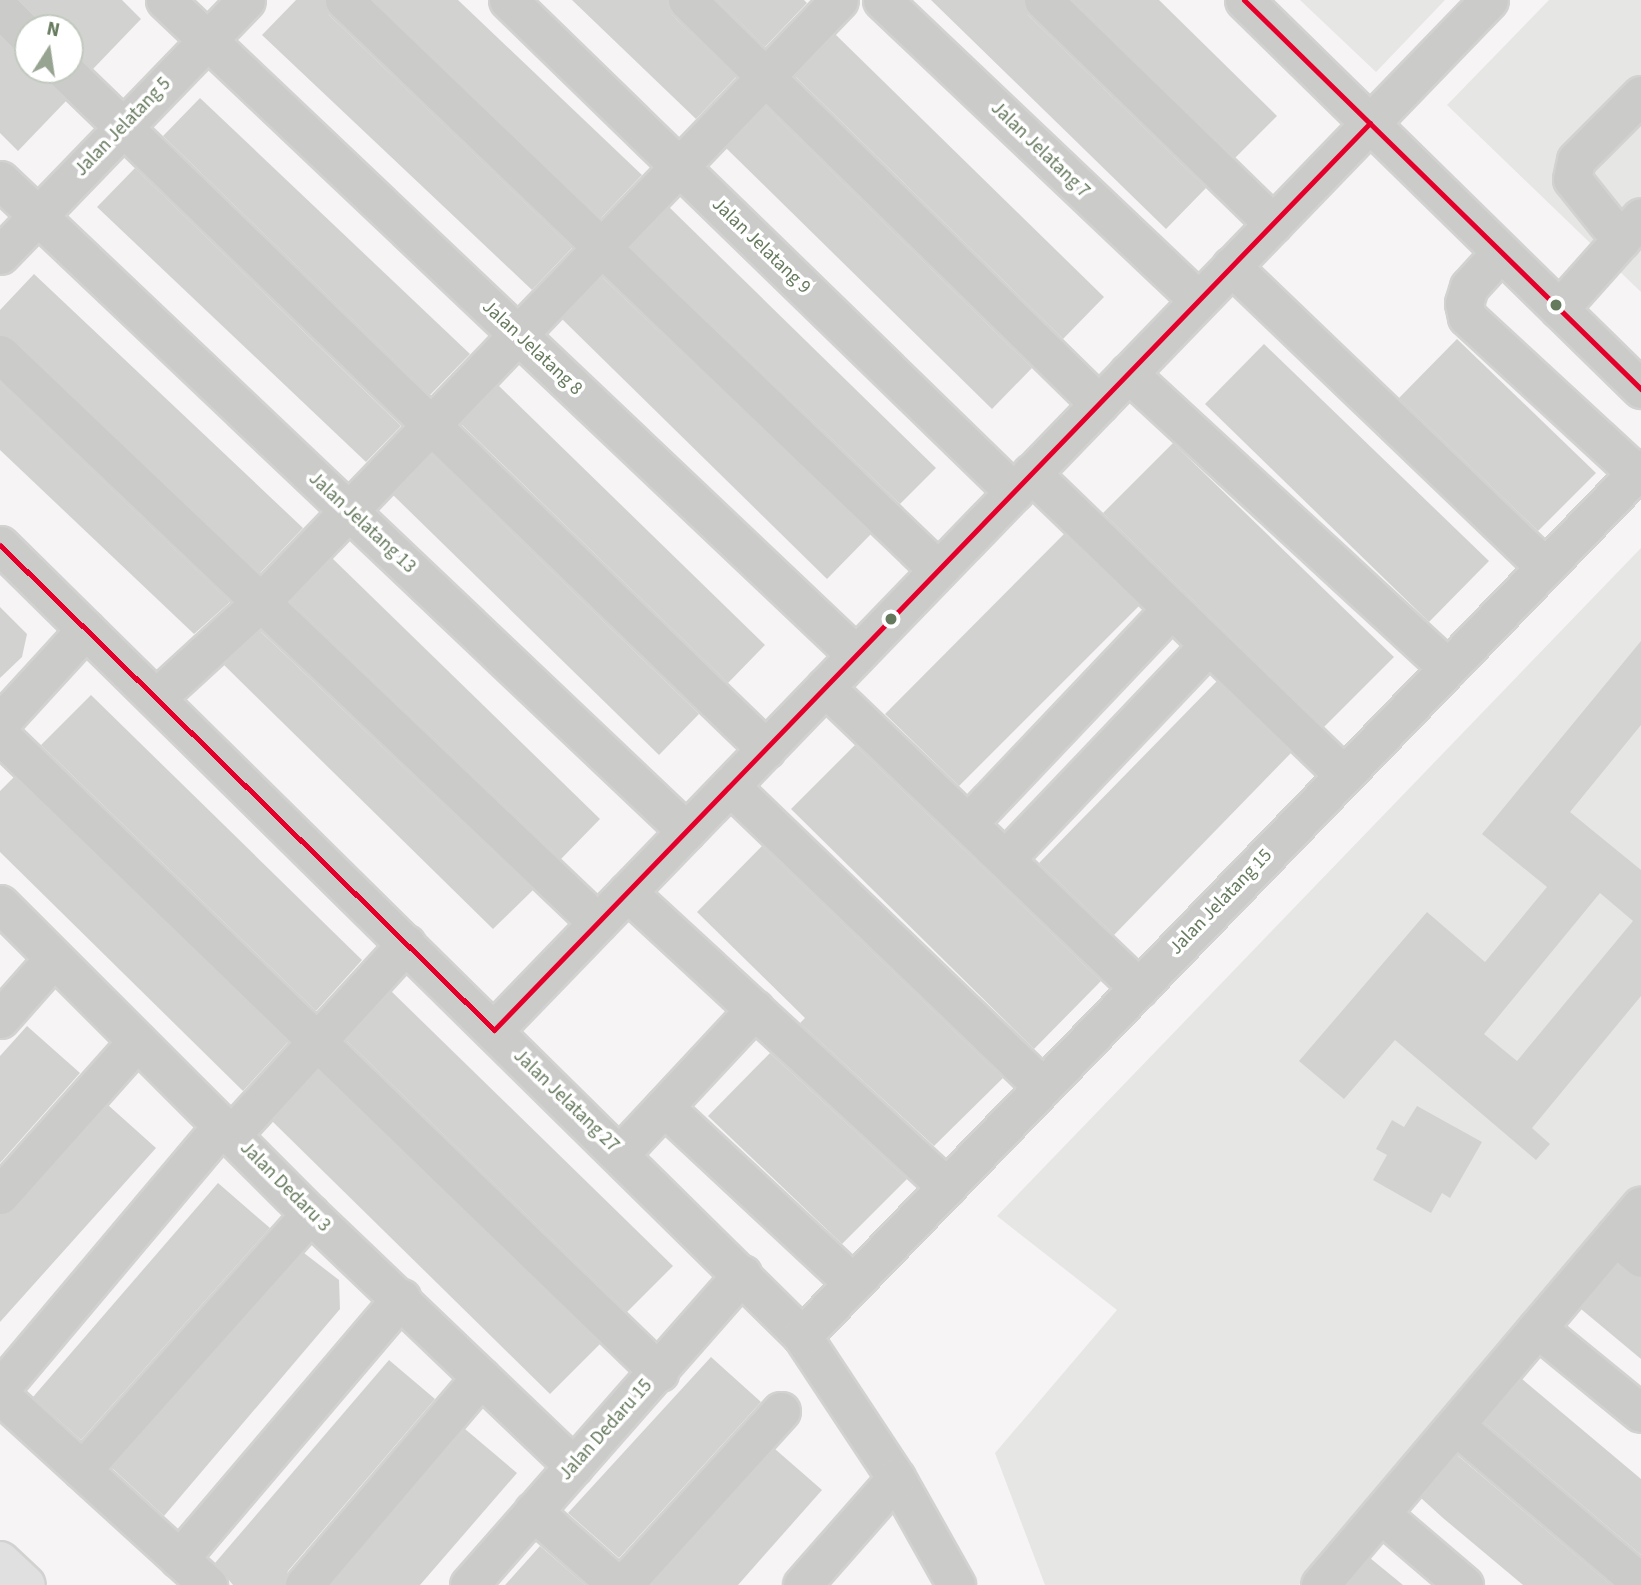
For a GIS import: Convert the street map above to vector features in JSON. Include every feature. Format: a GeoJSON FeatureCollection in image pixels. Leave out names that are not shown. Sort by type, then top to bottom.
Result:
{"type":"FeatureCollection","features":[{"type":"Feature","properties":{"kind":"highway"},"geometry":{"type":"LineString","coordinates":[[0,1561],[26,1585]]}},
{"type":"Feature","properties":{"kind":"street","name":"Jalan Jelatang 8"},"geometry":{"type":"LineString","coordinates":[[165,0],[856,655]]}},
{"type":"Feature","properties":{"kind":"street","name":"Jalan Jelatang 5"},"geometry":{"type":"LineString","coordinates":[[0,255],[246,0]]}},
{"type":"Feature","properties":{"kind":"street"},"geometry":{"type":"LineString","coordinates":[[344,0],[937,570]]}},
{"type":"Feature","properties":{"kind":"street","name":"Jalan Jelatang 9"},"geometry":{"type":"LineString","coordinates":[[508,0],[678,165],[1023,482],[1170,610],[1344,775]]}},
{"type":"Feature","properties":{"kind":"street"},"geometry":{"type":"LineString","coordinates":[[687,0],[1099,404]]}},
{"type":"Feature","properties":{"kind":"street"},"geometry":{"type":"LineString","coordinates":[[156,698],[264,599],[839,0]]}},
{"type":"Feature","properties":{"kind":"street","name":"Jalan Jelatang 7"},"geometry":{"type":"LineString","coordinates":[[882,0],[1198,300]]}},
{"type":"Feature","properties":{"kind":"street"},"geometry":{"type":"LineString","coordinates":[[1043,0],[1273,224]]}},
{"type":"Feature","properties":{"kind":"street"},"geometry":{"type":"LineString","coordinates":[[1244,0],[1641,389]]}},
{"type":"Feature","properties":{"kind":"street"},"geometry":{"type":"LineString","coordinates":[[494,1030],[1489,0]]}},
{"type":"Feature","properties":{"kind":"street"},"geometry":{"type":"LineString","coordinates":[[0,9],[14,22]]}},
{"type":"Feature","properties":{"kind":"street"},"geometry":{"type":"LineString","coordinates":[[79,84],[432,422],[766,749]]}},
{"type":"Feature","properties":{"kind":"street"},"geometry":{"type":"LineString","coordinates":[[1559,309],[1631,229],[1572,179],[1576,160],[1641,95]]}},
{"type":"Feature","properties":{"kind":"street","name":"Jalan Jelatang 13"},"geometry":{"type":"LineString","coordinates":[[0,180],[687,831]]}},
{"type":"Feature","properties":{"kind":"street"},"geometry":{"type":"LineString","coordinates":[[1500,253],[1469,287],[1464,303],[1467,317],[1638,470]]}},
{"type":"Feature","properties":{"kind":"street"},"geometry":{"type":"LineString","coordinates":[[1231,266],[1545,567]]}},
{"type":"Feature","properties":{"kind":"street"},"geometry":{"type":"LineString","coordinates":[[0,354],[264,599],[598,923]]}},
{"type":"Feature","properties":{"kind":"street"},"geometry":{"type":"LineString","coordinates":[[1128,373],[1448,668]]}},
{"type":"Feature","properties":{"kind":"street","name":"Jalan Jelatang 15"},"geometry":{"type":"LineString","coordinates":[[802,1336],[1638,470]]}},
{"type":"Feature","properties":{"kind":"street","name":"Jalan Jelatang 27"},"geometry":{"type":"LineString","coordinates":[[0,545],[802,1336],[896,1478],[956,1585]]}},
{"type":"Feature","properties":{"kind":"street"},"geometry":{"type":"LineString","coordinates":[[968,823],[1170,610]]}},
{"type":"Feature","properties":{"kind":"street"},"geometry":{"type":"LineString","coordinates":[[0,723],[86,629]]}},
{"type":"Feature","properties":{"kind":"street"},"geometry":{"type":"LineString","coordinates":[[1005,859],[1208,646]]}},
{"type":"Feature","properties":{"kind":"street"},"geometry":{"type":"LineString","coordinates":[[825,687],[1139,988]]}},
{"type":"Feature","properties":{"kind":"street"},"geometry":{"type":"LineString","coordinates":[[0,735],[659,1372]]}},
{"type":"Feature","properties":{"kind":"street"},"geometry":{"type":"LineString","coordinates":[[730,786],[1042,1087]]}},
{"type":"Feature","properties":{"kind":"street"},"geometry":{"type":"LineString","coordinates":[[627,892],[947,1187]]}},
{"type":"Feature","properties":{"kind":"street","name":"Jalan Dedaru 3"},"geometry":{"type":"LineString","coordinates":[[0,904],[310,1214],[574,1466]]}},
{"type":"Feature","properties":{"kind":"street"},"geometry":{"type":"LineString","coordinates":[[0,1390],[227,1129],[319,1042],[406,944]]}},
{"type":"Feature","properties":{"kind":"street"},"geometry":{"type":"LineString","coordinates":[[0,1019],[54,958]]}},
{"type":"Feature","properties":{"kind":"street"},"geometry":{"type":"LineString","coordinates":[[620,1154],[755,1009]]}},
{"type":"Feature","properties":{"kind":"street"},"geometry":{"type":"LineString","coordinates":[[0,1195],[137,1041]]}},
{"type":"Feature","properties":{"kind":"street"},"geometry":{"type":"LineString","coordinates":[[664,1107],[853,1283]]}},
{"type":"Feature","properties":{"kind":"street"},"geometry":{"type":"LineString","coordinates":[[1320,1585],[1382,1515],[1537,1328],[1628,1247],[1641,1205]]}},
{"type":"Feature","properties":{"kind":"street"},"geometry":{"type":"LineString","coordinates":[[82,1470],[310,1214]]}},
{"type":"Feature","properties":{"kind":"street","name":"Jalan Dedaru 15"},"geometry":{"type":"LineString","coordinates":[[468,1585],[742,1275]]}},
{"type":"Feature","properties":{"kind":"street"},"geometry":{"type":"LineString","coordinates":[[179,1559],[401,1298]]}},
{"type":"Feature","properties":{"kind":"street"},"geometry":{"type":"LineString","coordinates":[[1537,1328],[1641,1413]]}},
{"type":"Feature","properties":{"kind":"street"},"geometry":{"type":"LineString","coordinates":[[304,1585],[481,1377]]}},
{"type":"Feature","properties":{"kind":"street"},"geometry":{"type":"LineString","coordinates":[[0,1395],[208,1585]]}},
{"type":"Feature","properties":{"kind":"street"},"geometry":{"type":"LineString","coordinates":[[623,1585],[781,1411]]}},
{"type":"Feature","properties":{"kind":"street"},"geometry":{"type":"LineString","coordinates":[[1456,1426],[1641,1583]]}},
{"type":"Feature","properties":{"kind":"street"},"geometry":{"type":"LineString","coordinates":[[802,1585],[896,1478]]}},
{"type":"Feature","properties":{"kind":"street"},"geometry":{"type":"LineString","coordinates":[[533,1511],[617,1585]]}},
{"type":"Feature","properties":{"kind":"street"},"geometry":{"type":"LineString","coordinates":[[1382,1515],[1464,1585]]}},
{"type":"Feature","properties":{"kind":"shaded area"},"geometry":{"type":"Polygon","coordinates":[[[1300,0],[1445,0],[1376,72],[1300,0]]]}},
{"type":"Feature","properties":{"kind":"shaded area"},"geometry":{"type":"Polygon","coordinates":[[[1549,0],[1641,0],[1641,292],[1447,105],[1549,0]]]}},
{"type":"Feature","properties":{"kind":"shaded area"},"geometry":{"type":"Polygon","coordinates":[[[1641,548],[1641,1190],[1299,1585],[1045,1585],[995,1453],[1117,1310],[997,1216],[1641,548]]]}},
{"type":"Feature","properties":{"kind":"building"},"geometry":{"type":"Polygon","coordinates":[[[21,0],[122,0],[141,19],[93,69],[84,62],[84,14],[34,14],[21,0]]]}},
{"type":"Feature","properties":{"kind":"building"},"geometry":{"type":"Polygon","coordinates":[[[296,0],[324,0],[329,15],[572,248],[532,290],[262,35],[296,0]]]}},
{"type":"Feature","properties":{"kind":"building"},"geometry":{"type":"Polygon","coordinates":[[[374,0],[458,0],[642,175],[601,218],[374,0]]]}},
{"type":"Feature","properties":{"kind":"building"},"geometry":{"type":"Polygon","coordinates":[[[572,0],[667,0],[672,15],[736,77],[696,119],[572,0]]]}},
{"type":"Feature","properties":{"kind":"building"},"geometry":{"type":"Polygon","coordinates":[[[717,0],[804,0],[807,3],[765,47],[717,0]]]}},
{"type":"Feature","properties":{"kind":"building"},"geometry":{"type":"Polygon","coordinates":[[[931,0],[1023,0],[1028,15],[1206,188],[1166,229],[931,0]]]}},
{"type":"Feature","properties":{"kind":"building"},"geometry":{"type":"Polygon","coordinates":[[[1073,0],[1159,0],[1277,116],[1235,158],[1073,0]]]}},
{"type":"Feature","properties":{"kind":"building"},"geometry":{"type":"Polygon","coordinates":[[[835,34],[1104,297],[1063,339],[795,76],[835,34]]]}},
{"type":"Feature","properties":{"kind":"building"},"geometry":{"type":"Polygon","coordinates":[[[0,38],[14,47],[14,84],[54,84],[66,101],[18,151],[0,133],[0,38]]]}},
{"type":"Feature","properties":{"kind":"building"},"geometry":{"type":"Polygon","coordinates":[[[200,98],[470,354],[430,395],[163,136],[200,98]]]}},
{"type":"Feature","properties":{"kind":"building"},"geometry":{"type":"Polygon","coordinates":[[[766,107],[1032,368],[992,409],[726,148],[766,107]]]}},
{"type":"Feature","properties":{"kind":"building"},"geometry":{"type":"Polygon","coordinates":[[[135,168],[401,426],[366,462],[97,207],[135,168]]]}},
{"type":"Feature","properties":{"kind":"building"},"geometry":{"type":"Polygon","coordinates":[[[669,207],[936,468],[900,504],[631,247],[669,207]]]}},
{"type":"Feature","properties":{"kind":"building"},"geometry":{"type":"Polygon","coordinates":[[[34,274],[303,528],[260,573],[14,339],[0,334],[0,310],[34,274]]]}},
{"type":"Feature","properties":{"kind":"building"},"geometry":{"type":"Polygon","coordinates":[[[602,277],[871,534],[827,579],[562,319],[602,277]]]}},
{"type":"Feature","properties":{"kind":"building"},"geometry":{"type":"Polygon","coordinates":[[[1457,339],[1596,473],[1538,531],[1399,398],[1457,339]]]}},
{"type":"Feature","properties":{"kind":"building"},"geometry":{"type":"Polygon","coordinates":[[[1264,344],[1489,561],[1429,622],[1205,404],[1264,344]]]}},
{"type":"Feature","properties":{"kind":"building"},"geometry":{"type":"Polygon","coordinates":[[[0,383],[230,602],[194,634],[0,450],[0,383]]]}},
{"type":"Feature","properties":{"kind":"building"},"geometry":{"type":"Polygon","coordinates":[[[498,385],[765,645],[728,683],[461,424],[498,385]]]}},
{"type":"Feature","properties":{"kind":"building"},"geometry":{"type":"Polygon","coordinates":[[[1173,443],[1394,657],[1324,727],[1103,513],[1173,443]]]}},
{"type":"Feature","properties":{"kind":"building"},"geometry":{"type":"Polygon","coordinates":[[[432,455],[699,714],[659,755],[393,495],[432,455]]]}},
{"type":"Feature","properties":{"kind":"building"},"geometry":{"type":"Polygon","coordinates":[[[1064,534],[1139,606],[959,786],[885,714],[1064,534]]]}},
{"type":"Feature","properties":{"kind":"building"},"geometry":{"type":"Polygon","coordinates":[[[332,558],[600,819],[561,859],[291,602],[332,558]]]}},
{"type":"Feature","properties":{"kind":"building"},"geometry":{"type":"Polygon","coordinates":[[[0,607],[27,634],[22,657],[0,678],[0,607]]]}},
{"type":"Feature","properties":{"kind":"building"},"geometry":{"type":"Polygon","coordinates":[[[260,631],[533,890],[493,929],[224,665],[260,631]]]}},
{"type":"Feature","properties":{"kind":"building"},"geometry":{"type":"Polygon","coordinates":[[[1641,641],[1641,725],[1570,812],[1641,870],[1641,996],[1532,1128],[1550,1144],[1536,1160],[1395,1040],[1344,1099],[1299,1061],[1427,912],[1485,962],[1547,887],[1482,834],[1641,641]],[[1600,893],[1484,1034],[1517,1061],[1633,921],[1600,893]]]}},
{"type":"Feature","properties":{"kind":"building"},"geometry":{"type":"Polygon","coordinates":[[[1217,681],[1291,753],[1114,935],[1039,863],[1217,681]]]}},
{"type":"Feature","properties":{"kind":"building"},"geometry":{"type":"Polygon","coordinates":[[[91,695],[362,960],[316,1011],[41,745],[91,695]]]}},
{"type":"Feature","properties":{"kind":"building"},"geometry":{"type":"Polygon","coordinates":[[[855,745],[1101,981],[1034,1049],[791,809],[855,745]]]}},
{"type":"Feature","properties":{"kind":"building"},"geometry":{"type":"Polygon","coordinates":[[[14,777],[288,1042],[243,1091],[0,852],[0,791],[14,777]]]}},
{"type":"Feature","properties":{"kind":"building"},"geometry":{"type":"Polygon","coordinates":[[[762,846],[1003,1078],[934,1146],[800,1023],[805,1018],[697,912],[762,846]]]}},
{"type":"Feature","properties":{"kind":"building"},"geometry":{"type":"Polygon","coordinates":[[[391,991],[673,1266],[627,1312],[346,1040],[391,991]]]}},
{"type":"Feature","properties":{"kind":"building"},"geometry":{"type":"Polygon","coordinates":[[[27,1026],[80,1073],[0,1163],[0,1056],[27,1026]]]}},
{"type":"Feature","properties":{"kind":"building"},"geometry":{"type":"Polygon","coordinates":[[[770,1053],[907,1179],[842,1244],[708,1116],[770,1053]]]}},
{"type":"Feature","properties":{"kind":"building"},"geometry":{"type":"Polygon","coordinates":[[[318,1071],[600,1344],[550,1394],[272,1121],[318,1071]]]}},
{"type":"Feature","properties":{"kind":"building"},"geometry":{"type":"Polygon","coordinates":[[[108,1105],[156,1148],[0,1322],[0,1215],[16,1209],[108,1105]]]}},
{"type":"Feature","properties":{"kind":"building"},"geometry":{"type":"Polygon","coordinates":[[[1417,1106],[1482,1142],[1450,1198],[1442,1193],[1431,1213],[1373,1180],[1387,1155],[1376,1149],[1392,1120],[1404,1127],[1417,1106]]]}},
{"type":"Feature","properties":{"kind":"building"},"geometry":{"type":"Polygon","coordinates":[[[218,1183],[270,1228],[81,1440],[33,1397],[218,1183]]]}},
{"type":"Feature","properties":{"kind":"building"},"geometry":{"type":"Polygon","coordinates":[[[304,1253],[339,1280],[340,1309],[164,1516],[112,1468],[304,1253]]]}},
{"type":"Feature","properties":{"kind":"building"},"geometry":{"type":"Polygon","coordinates":[[[1617,1266],[1641,1278],[1641,1359],[1581,1309],[1617,1266]]]}},
{"type":"Feature","properties":{"kind":"building"},"geometry":{"type":"Polygon","coordinates":[[[711,1357],[761,1402],[619,1558],[568,1513],[711,1357]]]}},
{"type":"Feature","properties":{"kind":"building"},"geometry":{"type":"Polygon","coordinates":[[[389,1360],[435,1399],[288,1571],[284,1585],[233,1585],[215,1563],[389,1360]]]}},
{"type":"Feature","properties":{"kind":"building"},"geometry":{"type":"Polygon","coordinates":[[[1522,1379],[1641,1479],[1641,1555],[1485,1423],[1522,1379]]]}},
{"type":"Feature","properties":{"kind":"building"},"geometry":{"type":"Polygon","coordinates":[[[465,1429],[517,1473],[420,1585],[332,1585],[465,1429]]]}},
{"type":"Feature","properties":{"kind":"building"},"geometry":{"type":"Polygon","coordinates":[[[775,1449],[822,1490],[738,1585],[651,1585],[775,1449]]]}},
{"type":"Feature","properties":{"kind":"building"},"geometry":{"type":"Polygon","coordinates":[[[1457,1455],[1611,1585],[1523,1585],[1443,1518],[1421,1498],[1457,1455]]]}},
{"type":"Feature","properties":{"kind":"building"},"geometry":{"type":"Polygon","coordinates":[[[540,1546],[585,1585],[505,1585],[540,1546]]]}},
{"type":"Feature","properties":{"kind":"building"},"geometry":{"type":"Polygon","coordinates":[[[1370,1558],[1403,1585],[1347,1585],[1370,1558]]]}},
{"type":"Feature","properties":{"kind":"transit line"},"geometry":{"type":"LineString","coordinates":[[1244,0],[1641,389]]}},
{"type":"Feature","properties":{"kind":"transit line"},"geometry":{"type":"LineString","coordinates":[[0,545],[494,1030],[1370,123]]}}]}
